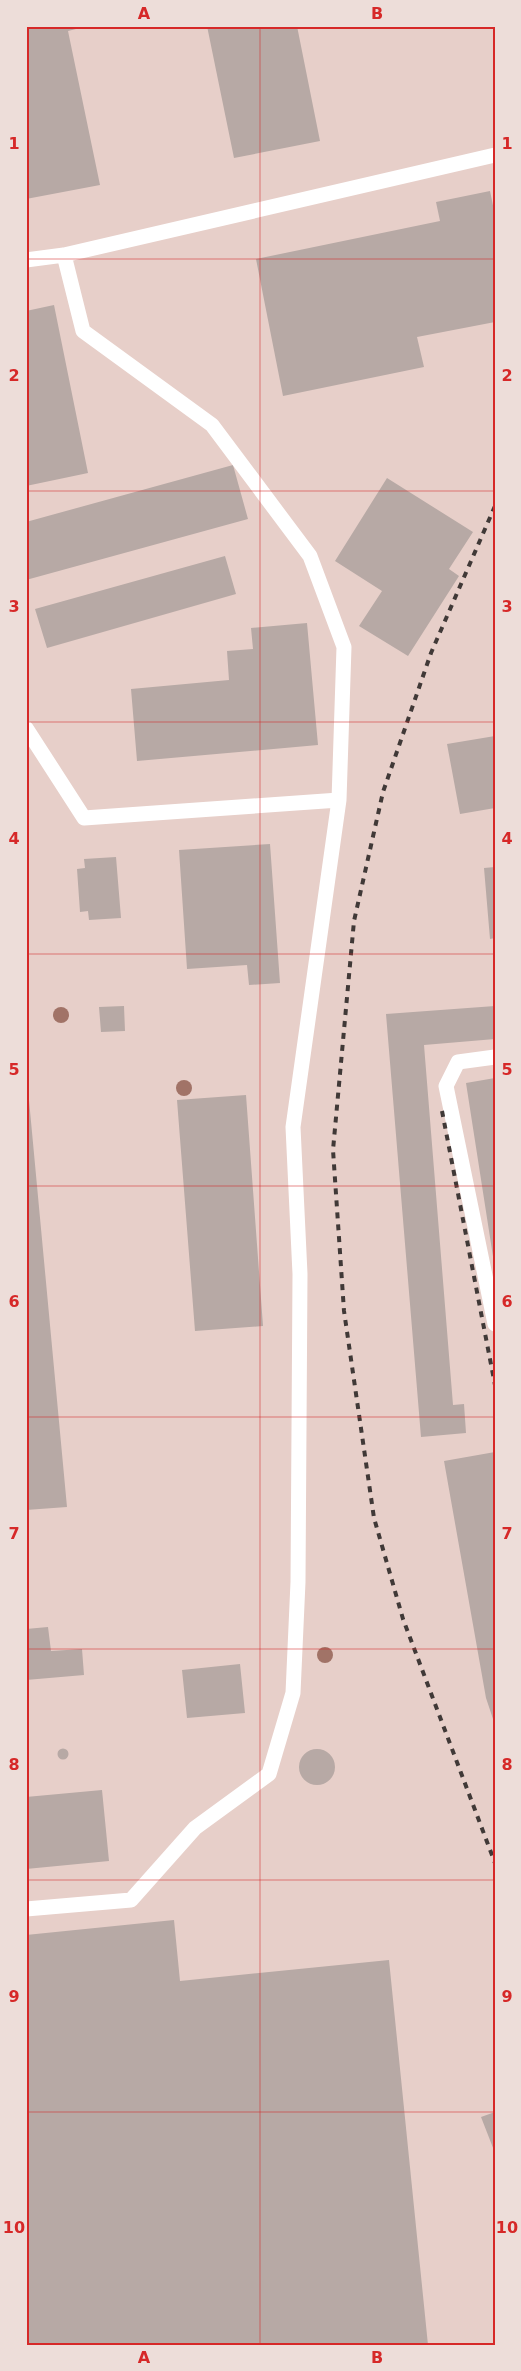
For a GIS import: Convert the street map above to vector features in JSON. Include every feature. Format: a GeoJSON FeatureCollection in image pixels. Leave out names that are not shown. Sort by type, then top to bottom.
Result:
{"type":"FeatureCollection","features":[{"type":"Feature","properties":{"kind":"lane"},"geometry":{"type":"LineString","coordinates":[[26,260],[64,255],[495,155]]}},
{"type":"Feature","properties":{"kind":"lane"},"geometry":{"type":"LineString","coordinates":[[26,1909],[131,1900],[195,1828],[268,1774],[293,1693],[298,1582],[300,1274],[293,1127],[339,800],[344,647],[310,556],[212,425],[83,331],[64,255]]}},
{"type":"Feature","properties":{"kind":"lane"},"geometry":{"type":"LineString","coordinates":[[26,728],[84,818],[339,800]]}},
{"type":"Feature","properties":{"kind":"lane"},"geometry":{"type":"LineString","coordinates":[[495,1057],[458,1062],[446,1086],[495,1324]]}},
{"type":"Feature","properties":{"kind":"shaded area"},"geometry":{"type":"Polygon","coordinates":[[[26,26],[495,26],[495,2345],[26,2345],[26,26]]]}},
{"type":"Feature","properties":{"kind":"building"},"geometry":{"type":"Polygon","coordinates":[[[26,26],[88,26],[68,31],[100,185],[26,199],[26,26]]]}},
{"type":"Feature","properties":{"kind":"building"},"geometry":{"type":"Polygon","coordinates":[[[207,26],[297,26],[320,141],[234,158],[207,26]]]}},
{"type":"Feature","properties":{"kind":"building"},"geometry":{"type":"Polygon","coordinates":[[[490,191],[495,215],[495,322],[417,337],[424,367],[283,396],[256,259],[440,221],[436,202],[490,191]]]}},
{"type":"Feature","properties":{"kind":"building"},"geometry":{"type":"Polygon","coordinates":[[[54,305],[88,473],[26,486],[26,311],[54,305]]]}},
{"type":"Feature","properties":{"kind":"building"},"geometry":{"type":"Polygon","coordinates":[[[233,465],[248,519],[26,580],[26,522],[233,465]]]}},
{"type":"Feature","properties":{"kind":"building"},"geometry":{"type":"Polygon","coordinates":[[[387,478],[473,532],[449,569],[459,576],[408,656],[359,626],[382,591],[335,561],[387,478]]]}},
{"type":"Feature","properties":{"kind":"building"},"geometry":{"type":"Polygon","coordinates":[[[225,556],[236,594],[47,648],[35,609],[225,556]]]}},
{"type":"Feature","properties":{"kind":"building"},"geometry":{"type":"Polygon","coordinates":[[[307,623],[318,745],[137,761],[131,689],[229,680],[227,651],[253,649],[251,628],[307,623]]]}},
{"type":"Feature","properties":{"kind":"building"},"geometry":{"type":"Polygon","coordinates":[[[495,736],[495,808],[460,814],[447,744],[495,736]]]}},
{"type":"Feature","properties":{"kind":"building"},"geometry":{"type":"Polygon","coordinates":[[[270,844],[280,983],[249,985],[247,965],[187,969],[179,850],[270,844]]]}},
{"type":"Feature","properties":{"kind":"building"},"geometry":{"type":"Polygon","coordinates":[[[116,857],[121,918],[89,920],[88,911],[80,912],[77,869],[85,868],[84,859],[116,857]]]}},
{"type":"Feature","properties":{"kind":"building"},"geometry":{"type":"Polygon","coordinates":[[[495,867],[495,938],[490,939],[484,868],[495,867]]]}},
{"type":"Feature","properties":{"kind":"building"},"geometry":{"type":"Polygon","coordinates":[[[124,1006],[125,1031],[101,1032],[99,1007],[124,1006]]]}},
{"type":"Feature","properties":{"kind":"building"},"geometry":{"type":"Polygon","coordinates":[[[495,1006],[495,1039],[424,1045],[453,1405],[464,1404],[466,1433],[421,1437],[386,1014],[495,1006]]]}},
{"type":"Feature","properties":{"kind":"building"},"geometry":{"type":"Polygon","coordinates":[[[26,1068],[67,1507],[26,1510],[26,1068]]]}},
{"type":"Feature","properties":{"kind":"building"},"geometry":{"type":"Polygon","coordinates":[[[495,1078],[495,1263],[494,1263],[466,1083],[495,1078]]]}},
{"type":"Feature","properties":{"kind":"building"},"geometry":{"type":"Polygon","coordinates":[[[246,1095],[263,1326],[195,1331],[177,1100],[246,1095]]]}},
{"type":"Feature","properties":{"kind":"building"},"geometry":{"type":"Polygon","coordinates":[[[495,1452],[494,1722],[486,1698],[444,1461],[495,1452]]]}},
{"type":"Feature","properties":{"kind":"building"},"geometry":{"type":"Polygon","coordinates":[[[48,1627],[51,1651],[82,1649],[84,1675],[26,1680],[26,1629],[48,1627]]]}},
{"type":"Feature","properties":{"kind":"building"},"geometry":{"type":"Polygon","coordinates":[[[240,1664],[245,1713],[187,1718],[182,1670],[240,1664]]]}},
{"type":"Feature","properties":{"kind":"building"},"geometry":{"type":"Polygon","coordinates":[[[63,1748],[69,1754],[63,1760],[57,1754],[63,1748]]]}},
{"type":"Feature","properties":{"kind":"building"},"geometry":{"type":"Polygon","coordinates":[[[317,1749],[329,1755],[335,1767],[329,1779],[317,1785],[305,1779],[299,1767],[305,1755],[317,1749]]]}},
{"type":"Feature","properties":{"kind":"building"},"geometry":{"type":"Polygon","coordinates":[[[102,1790],[109,1861],[26,1869],[26,1797],[102,1790]]]}},
{"type":"Feature","properties":{"kind":"building"},"geometry":{"type":"Polygon","coordinates":[[[174,1920],[180,1981],[389,1960],[428,2345],[26,2345],[26,1935],[174,1920]]]}},
{"type":"Feature","properties":{"kind":"building"},"geometry":{"type":"Polygon","coordinates":[[[495,2112],[495,2153],[481,2117],[495,2112]]]}},
{"type":"Feature","properties":{"kind":"railway"},"geometry":{"type":"LineString","coordinates":[[495,506],[431,653],[383,792],[354,921],[333,1150],[344,1311],[374,1518],[403,1619],[495,1863]]}},
{"type":"Feature","properties":{"kind":"railway"},"geometry":{"type":"LineString","coordinates":[[442,1111],[495,1385]]}}]}
